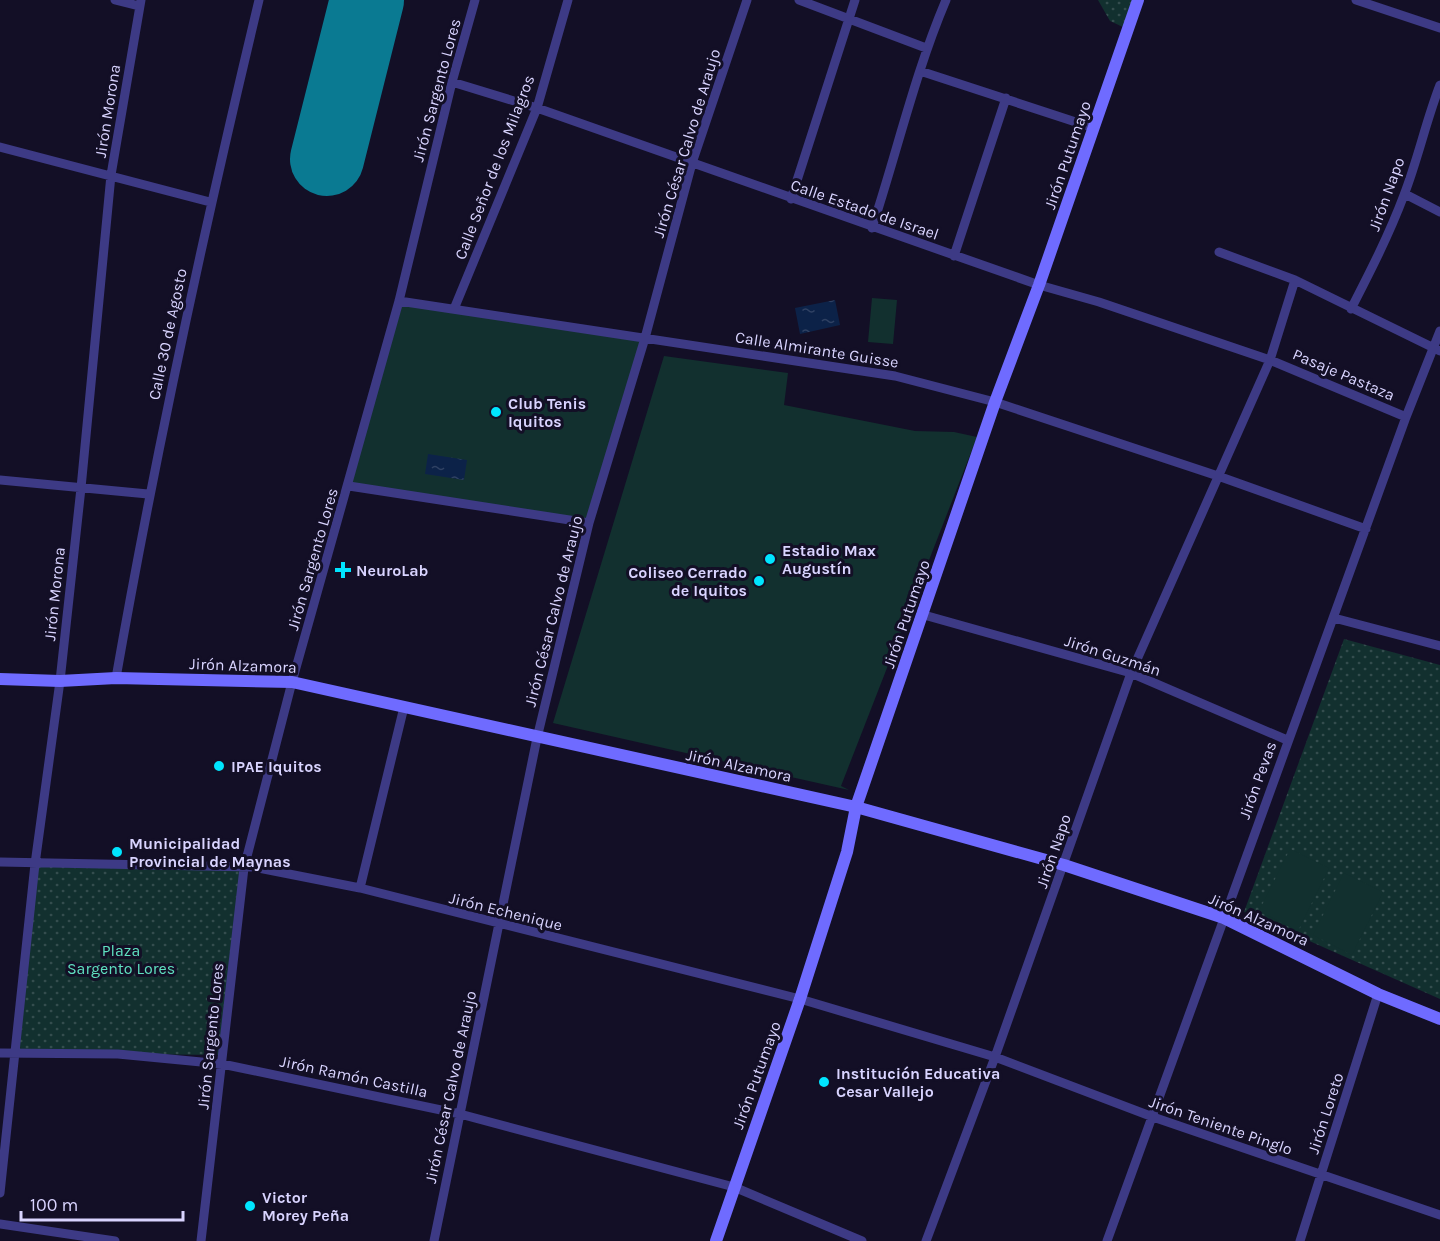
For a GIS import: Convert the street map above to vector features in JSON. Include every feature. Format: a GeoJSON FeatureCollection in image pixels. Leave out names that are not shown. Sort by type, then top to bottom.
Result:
{"type":"FeatureCollection","features":[{"type":"Feature","properties":{"kind":"street"},"geometry":{"type":"LineString","coordinates":[[115,0],[140,3]]}},
{"type":"Feature","properties":{"kind":"street","name":"Calle 30 de Agosto"},"geometry":{"type":"LineString","coordinates":[[116,678],[148,494],[210,202],[259,0]]}},
{"type":"Feature","properties":{"kind":"street","name":"Jirón Sargento Lores"},"geometry":{"type":"LineString","coordinates":[[201,1241],[244,868],[292,682],[349,486],[399,301],[452,82],[475,0]]}},
{"type":"Feature","properties":{"kind":"street","name":"Calle Señor de los Milagros"},"geometry":{"type":"LineString","coordinates":[[454,309],[537,108],[568,0]]}},
{"type":"Feature","properties":{"kind":"street","name":"Jirón César Calvo de Araujo"},"geometry":{"type":"LineString","coordinates":[[434,1241],[537,738],[589,523],[645,338],[692,163],[747,0]]}},
{"type":"Feature","properties":{"kind":"street"},"geometry":{"type":"LineString","coordinates":[[799,0],[926,48]]}},
{"type":"Feature","properties":{"kind":"street"},"geometry":{"type":"LineString","coordinates":[[791,199],[855,0]]}},
{"type":"Feature","properties":{"kind":"street"},"geometry":{"type":"LineString","coordinates":[[872,228],[926,48],[946,0]]}},
{"type":"Feature","properties":{"kind":"street","name":"Jirón Putumayo"},"geometry":{"type":"LineString","coordinates":[[716,1241],[800,999],[847,852],[856,807],[924,615],[995,402],[1039,285],[1138,0]]}},
{"type":"Feature","properties":{"kind":"street"},"geometry":{"type":"LineString","coordinates":[[1356,0],[1440,28]]}},
{"type":"Feature","properties":{"kind":"street","name":"Jirón Morona"},"geometry":{"type":"LineString","coordinates":[[0,1193],[35,861],[60,681],[111,175],[140,3]]}},
{"type":"Feature","properties":{"kind":"street"},"geometry":{"type":"LineString","coordinates":[[920,71],[1094,128]]}},
{"type":"Feature","properties":{"kind":"street","name":"Calle Estado de Israel"},"geometry":{"type":"LineString","coordinates":[[452,82],[537,108],[1039,285],[1099,302],[1270,360]]}},
{"type":"Feature","properties":{"kind":"street","name":"Jirón Napo"},"geometry":{"type":"LineString","coordinates":[[1351,309],[1378,258],[1405,194],[1427,117],[1440,85]]}},
{"type":"Feature","properties":{"kind":"street"},"geometry":{"type":"LineString","coordinates":[[954,256],[1006,98]]}},
{"type":"Feature","properties":{"kind":"street"},"geometry":{"type":"LineString","coordinates":[[0,147],[210,202]]}},
{"type":"Feature","properties":{"kind":"street"},"geometry":{"type":"LineString","coordinates":[[1405,194],[1440,212]]}},
{"type":"Feature","properties":{"kind":"street"},"geometry":{"type":"LineString","coordinates":[[1219,252],[1295,280],[1436,349]]}},
{"type":"Feature","properties":{"kind":"street","name":"Jirón Napo"},"geometry":{"type":"LineString","coordinates":[[927,1241],[1064,865],[1131,673],[1270,360],[1295,280]]}},
{"type":"Feature","properties":{"kind":"street","name":"Calle Almirante Guisse"},"geometry":{"type":"LineString","coordinates":[[399,301],[896,376],[995,402],[1218,476],[1366,529]]}},
{"type":"Feature","properties":{"kind":"street","name":"Jirón Pevas"},"geometry":{"type":"LineString","coordinates":[[1107,1241],[1287,740],[1334,618],[1406,417],[1436,349],[1440,331]]}},
{"type":"Feature","properties":{"kind":"street","name":"Pasaje Pastaza"},"geometry":{"type":"LineString","coordinates":[[1270,360],[1406,417]]}},
{"type":"Feature","properties":{"kind":"street"},"geometry":{"type":"LineString","coordinates":[[0,480],[148,494]]}},
{"type":"Feature","properties":{"kind":"street"},"geometry":{"type":"LineString","coordinates":[[349,486],[589,523]]}},
{"type":"Feature","properties":{"kind":"street","name":"Jirón Guzmán"},"geometry":{"type":"LineString","coordinates":[[924,615],[1131,673],[1287,740]]}},
{"type":"Feature","properties":{"kind":"street"},"geometry":{"type":"LineString","coordinates":[[1334,618],[1440,646]]}},
{"type":"Feature","properties":{"kind":"street","name":"Jirón Alzamora"},"geometry":{"type":"LineString","coordinates":[[0,679],[60,681],[116,678],[292,682],[856,807],[1064,865],[1224,918],[1378,994],[1440,1019]]}},
{"type":"Feature","properties":{"kind":"street"},"geometry":{"type":"LineString","coordinates":[[360,888],[404,707]]}},
{"type":"Feature","properties":{"kind":"street","name":"Jirón Echenique"},"geometry":{"type":"LineString","coordinates":[[0,862],[35,861],[244,868],[360,888],[499,925],[800,999],[995,1057]]}},
{"type":"Feature","properties":{"kind":"street","name":"Jirón Loreto"},"geometry":{"type":"LineString","coordinates":[[1300,1241],[1378,994]]}},
{"type":"Feature","properties":{"kind":"street","name":"Jirón Ramón Castilla"},"geometry":{"type":"LineString","coordinates":[[0,1053],[118,1054],[222,1064],[460,1114],[734,1187],[862,1241]]}},
{"type":"Feature","properties":{"kind":"street","name":"Jirón Teniente Pinglo"},"geometry":{"type":"LineString","coordinates":[[995,1057],[1153,1117],[1440,1215]]}},
{"type":"Feature","properties":{"kind":"street"},"geometry":{"type":"LineString","coordinates":[[0,1224],[115,1241]]}},
{"type":"Feature","properties":{"kind":"green space"},"geometry":{"type":"Polygon","coordinates":[[[1098,0],[1132,0],[1123,27],[1110,21],[1098,0]]]}},
{"type":"Feature","properties":{"kind":"green space"},"geometry":{"type":"Polygon","coordinates":[[[872,298],[897,300],[893,344],[868,342],[872,298]]]}},
{"type":"Feature","properties":{"kind":"green space","name":"Club Tenis Iquitos"},"geometry":{"type":"Polygon","coordinates":[[[399,301],[645,338],[589,523],[349,486],[399,301]]]}},
{"type":"Feature","properties":{"kind":"green space","name":"Coliseo Cerrado de Iquitos"},"geometry":{"type":"Polygon","coordinates":[[[664,356],[788,373],[784,405],[915,431],[954,432],[977,437],[841,786],[849,790],[791,777],[787,780],[779,774],[553,723],[664,356]]]}},
{"type":"Feature","properties":{"kind":"green space"},"geometry":{"type":"Polygon","coordinates":[[[1344,639],[1440,665],[1440,999],[1244,912],[1344,639]]]}},
{"type":"Feature","properties":{"kind":"green space"},"geometry":{"type":"Polygon","coordinates":[[[1290,849],[1329,868],[1298,931],[1259,911],[1290,849]]]}},
{"type":"Feature","properties":{"kind":"green space","name":"Plaza Sargento Lores"},"geometry":{"type":"Polygon","coordinates":[[[35,861],[244,868],[223,1055],[15,1053],[35,861]]]}},
{"type":"Feature","properties":{"kind":"green space"},"geometry":{"type":"Polygon","coordinates":[[[1344,873],[1383,892],[1352,955],[1313,935],[1344,873]]]}},
{"type":"Feature","properties":{"kind":"water"},"geometry":{"type":"Polygon","coordinates":[[[835,300],[840,325],[800,334],[795,308],[835,300]]]}},
{"type":"Feature","properties":{"kind":"water"},"geometry":{"type":"Polygon","coordinates":[[[428,454],[467,460],[464,480],[425,474],[428,454]]]}},
{"type":"Feature","properties":{"kind":"runway"},"geometry":{"type":"LineString","coordinates":[[327,159],[367,0]]}},
{"type":"Feature","properties":{"kind":"place","name":"Club Tenis Iquitos"},"geometry":{"type":"Point","coordinates":[496,412]}},
{"type":"Feature","properties":{"kind":"place","name":"Estadio Max Augustín"},"geometry":{"type":"Point","coordinates":[770,559]}},
{"type":"Feature","properties":{"kind":"place","name":"NeuroLab"},"geometry":{"type":"Point","coordinates":[343,570]}},
{"type":"Feature","properties":{"kind":"place","name":"Coliseo Cerrado de Iquitos"},"geometry":{"type":"Point","coordinates":[759,581]}},
{"type":"Feature","properties":{"kind":"place","name":"IPAE Iquitos"},"geometry":{"type":"Point","coordinates":[219,766]}},
{"type":"Feature","properties":{"kind":"place","name":"Municipalidad Provincial de Maynas"},"geometry":{"type":"Point","coordinates":[117,852]}},
{"type":"Feature","properties":{"kind":"place","name":"Institución Educativa Cesar Vallejo"},"geometry":{"type":"Point","coordinates":[824,1082]}},
{"type":"Feature","properties":{"kind":"place","name":"Victor Morey Peña"},"geometry":{"type":"Point","coordinates":[250,1206]}}]}
